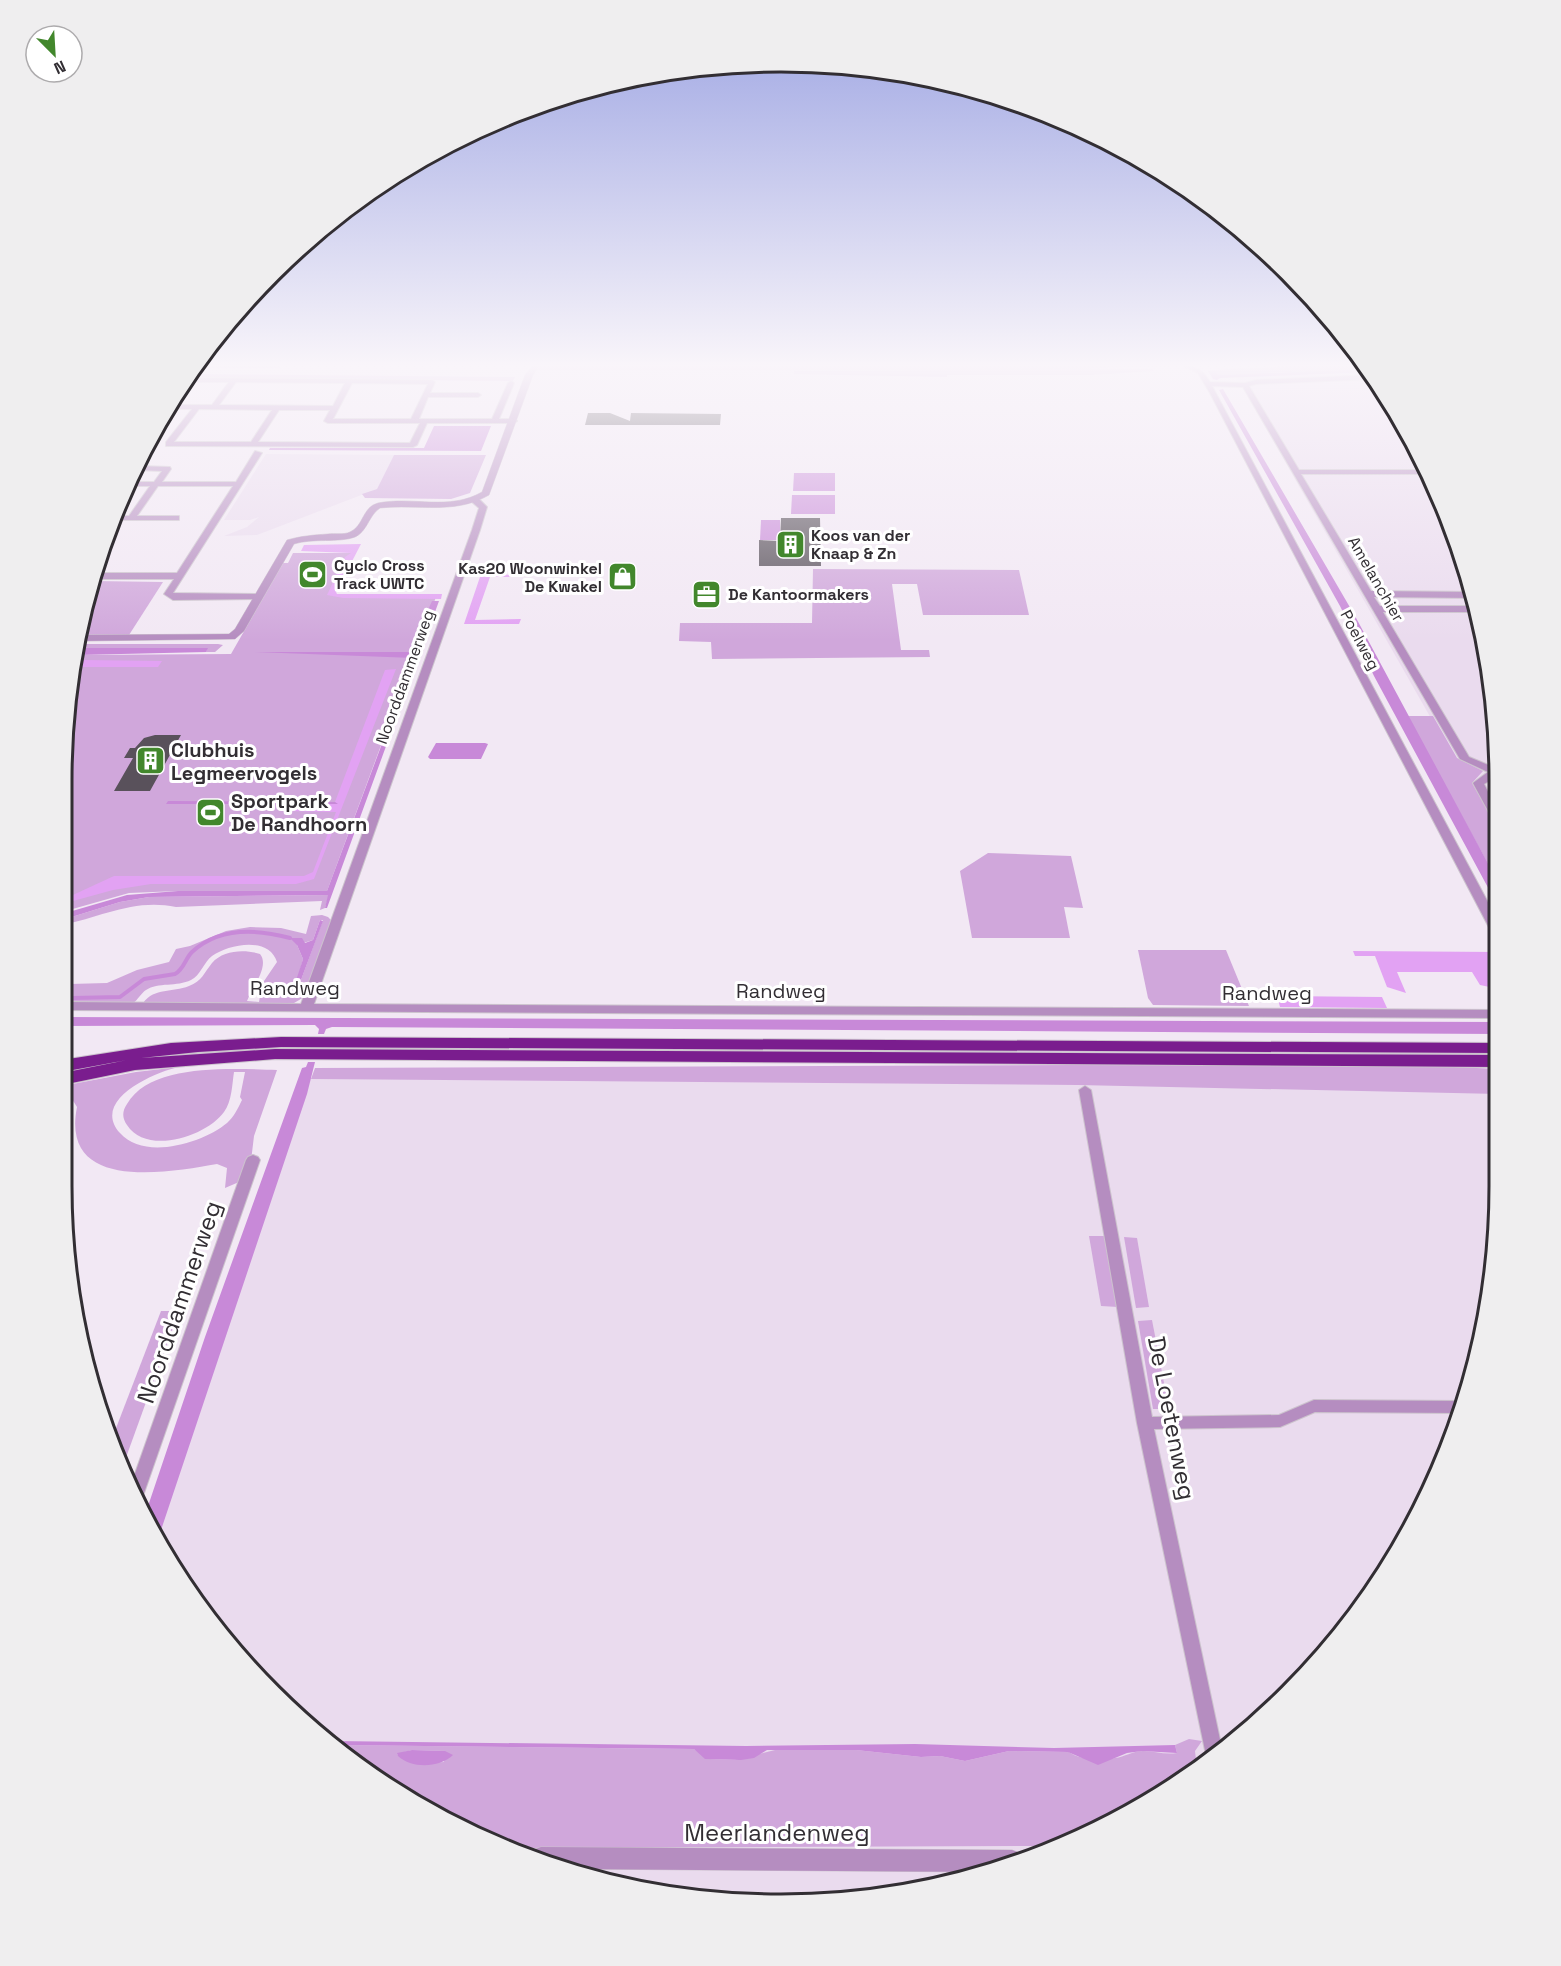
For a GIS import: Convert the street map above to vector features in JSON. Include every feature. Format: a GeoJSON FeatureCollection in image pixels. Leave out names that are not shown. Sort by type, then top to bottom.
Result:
{"type":"FeatureCollection","features":[{"type":"Feature","properties":{"kind":"highway"},"geometry":{"type":"LineString","coordinates":[[72,1064],[134,1051],[222,1043],[281,1042],[1489,1048]]}},
{"type":"Feature","properties":{"kind":"highway"},"geometry":{"type":"LineString","coordinates":[[72,1077],[135,1064],[275,1054],[1489,1061]]}},
{"type":"Feature","properties":{"kind":"street"},"geometry":{"type":"LineString","coordinates":[[255,458],[179,576],[169,596],[257,597]]}},
{"type":"Feature","properties":{"kind":"street"},"geometry":{"type":"LineString","coordinates":[[87,638],[228,638],[237,633],[290,542],[306,538],[352,535],[358,531],[369,511],[378,506],[453,504],[476,500],[486,493],[499,458]]}},
{"type":"Feature","properties":{"kind":"street","name":"Poelweg"},"geometry":{"type":"LineString","coordinates":[[1247,458],[1489,916]]}},
{"type":"Feature","properties":{"kind":"street","name":"Amelanchier"},"geometry":{"type":"LineString","coordinates":[[1288,458],[1465,759],[1489,769]]}},
{"type":"Feature","properties":{"kind":"street"},"geometry":{"type":"LineString","coordinates":[[131,518],[167,469],[144,468]]}},
{"type":"Feature","properties":{"kind":"street"},"geometry":{"type":"LineString","coordinates":[[1296,472],[1418,472]]}},
{"type":"Feature","properties":{"kind":"street"},"geometry":{"type":"LineString","coordinates":[[137,484],[238,484]]}},
{"type":"Feature","properties":{"kind":"street","name":"Noorddammerweg"},"geometry":{"type":"LineString","coordinates":[[306,1008],[476,530],[483,507],[476,500]]}},
{"type":"Feature","properties":{"kind":"street"},"geometry":{"type":"LineString","coordinates":[[123,518],[176,518]]}},
{"type":"Feature","properties":{"kind":"street"},"geometry":{"type":"LineString","coordinates":[[103,576],[179,576]]}},
{"type":"Feature","properties":{"kind":"street"},"geometry":{"type":"LineString","coordinates":[[1367,594],[1464,595]]}},
{"type":"Feature","properties":{"kind":"street"},"geometry":{"type":"LineString","coordinates":[[1376,609],[1468,609]]}},
{"type":"Feature","properties":{"kind":"street"},"geometry":{"type":"LineString","coordinates":[[1489,776],[1478,783],[1489,803]]}},
{"type":"Feature","properties":{"kind":"street","name":"Randweg"},"geometry":{"type":"LineString","coordinates":[[72,1006],[1489,1014]]}},
{"type":"Feature","properties":{"kind":"street","name":"De Loetenweg"},"geometry":{"type":"LineString","coordinates":[[1086,1090],[1145,1423],[1212,1748]]}},
{"type":"Feature","properties":{"kind":"street","name":"Noorddammerweg"},"geometry":{"type":"LineString","coordinates":[[139,1485],[253,1160]]}},
{"type":"Feature","properties":{"kind":"street"},"geometry":{"type":"LineString","coordinates":[[1145,1423],[1280,1421],[1314,1406],[1453,1407]]}},
{"type":"Feature","properties":{"kind":"street","name":"Meerlandenweg"},"geometry":{"type":"LineString","coordinates":[[560,1858],[993,1861]]}},
{"type":"Feature","properties":{"kind":"shaded area"},"geometry":{"type":"Polygon","coordinates":[[[264,458],[393,458],[377,489],[257,535],[224,536],[247,527],[259,517],[250,520],[224,520],[264,458]]]}},
{"type":"Feature","properties":{"kind":"shaded area"},"geometry":{"type":"Polygon","coordinates":[[[393,458],[485,458],[470,493],[451,499],[365,498],[362,494],[377,489],[393,458]]]}},
{"type":"Feature","properties":{"kind":"shaded area"},"geometry":{"type":"Polygon","coordinates":[[[1257,458],[1263,458],[1355,616],[1489,865],[1489,889],[1374,676],[1340,606],[1257,458]]]}},
{"type":"Feature","properties":{"kind":"shaded area"},"geometry":{"type":"Polygon","coordinates":[[[1283,458],[1411,458],[1435,509],[1451,553],[1465,597],[1475,642],[1483,688],[1487,734],[1489,820],[1283,458]]]}},
{"type":"Feature","properties":{"kind":"shaded area"},"geometry":{"type":"Polygon","coordinates":[[[794,473],[835,473],[835,491],[793,491],[794,473]]]}},
{"type":"Feature","properties":{"kind":"shaded area"},"geometry":{"type":"Polygon","coordinates":[[[792,495],[835,495],[835,514],[791,514],[792,495]]]}},
{"type":"Feature","properties":{"kind":"shaded area"},"geometry":{"type":"Polygon","coordinates":[[[761,520],[780,520],[780,540],[760,540],[761,520]]]}},
{"type":"Feature","properties":{"kind":"shaded area"},"geometry":{"type":"Polygon","coordinates":[[[361,544],[337,594],[442,594],[441,599],[343,598],[327,595],[345,557],[351,553],[301,551],[304,545],[361,544]]]}},
{"type":"Feature","properties":{"kind":"shaded area","name":"Sportpark De Randhoorn"},"geometry":{"type":"Polygon","coordinates":[[[293,553],[352,553],[335,595],[436,597],[327,891],[129,893],[72,909],[74,734],[84,655],[231,654],[283,563],[288,563],[293,553]]]}},
{"type":"Feature","properties":{"kind":"shaded area"},"geometry":{"type":"Polygon","coordinates":[[[813,569],[1019,570],[1029,615],[923,615],[917,584],[892,584],[901,650],[929,650],[930,657],[712,659],[711,642],[679,641],[680,623],[812,623],[813,569]]]}},
{"type":"Feature","properties":{"kind":"shaded area"},"geometry":{"type":"Polygon","coordinates":[[[481,574],[523,575],[522,577],[490,577],[475,620],[521,619],[519,624],[464,624],[481,574]]]}},
{"type":"Feature","properties":{"kind":"shaded area"},"geometry":{"type":"Polygon","coordinates":[[[101,581],[163,582],[129,635],[88,635],[101,581]]]}},
{"type":"Feature","properties":{"kind":"shaded area"},"geometry":{"type":"Polygon","coordinates":[[[432,601],[439,601],[327,908],[325,908],[328,895],[149,897],[120,902],[72,917],[72,911],[127,895],[178,891],[327,891],[414,658],[255,652],[409,652],[432,601]]]}},
{"type":"Feature","properties":{"kind":"shaded area"},"geometry":{"type":"Polygon","coordinates":[[[86,644],[223,645],[215,652],[206,652],[207,648],[85,648],[86,644]]]}},
{"type":"Feature","properties":{"kind":"shaded area"},"geometry":{"type":"Polygon","coordinates":[[[85,648],[208,648],[206,652],[84,655],[85,648]]]}},
{"type":"Feature","properties":{"kind":"shaded area"},"geometry":{"type":"Polygon","coordinates":[[[83,660],[162,661],[158,667],[82,667],[83,660]]]}},
{"type":"Feature","properties":{"kind":"shaded area"},"geometry":{"type":"Polygon","coordinates":[[[396,669],[314,879],[296,884],[151,884],[113,890],[72,901],[72,895],[114,876],[304,876],[313,872],[336,812],[286,811],[289,804],[337,804],[335,802],[385,670],[396,669]]]}},
{"type":"Feature","properties":{"kind":"shaded area"},"geometry":{"type":"Polygon","coordinates":[[[1407,716],[1433,716],[1457,758],[1483,771],[1472,783],[1489,813],[1489,866],[1407,716]]]}},
{"type":"Feature","properties":{"kind":"shaded area"},"geometry":{"type":"Polygon","coordinates":[[[436,743],[488,744],[481,759],[430,759],[428,757],[436,743]]]}},
{"type":"Feature","properties":{"kind":"shaded area"},"geometry":{"type":"Polygon","coordinates":[[[168,801],[335,802],[338,804],[166,804],[168,801]]]}},
{"type":"Feature","properties":{"kind":"shaded area"},"geometry":{"type":"Polygon","coordinates":[[[988,853],[1071,856],[1083,908],[1064,907],[1070,938],[972,938],[960,871],[988,853]]]}},
{"type":"Feature","properties":{"kind":"shaded area"},"geometry":{"type":"Polygon","coordinates":[[[329,895],[325,908],[320,910],[322,901],[176,907],[146,905],[72,923],[72,917],[120,902],[149,897],[329,895]]]}},
{"type":"Feature","properties":{"kind":"shaded area"},"geometry":{"type":"Polygon","coordinates":[[[322,915],[333,922],[306,996],[294,1003],[143,1003],[158,992],[193,984],[222,955],[241,951],[260,954],[263,959],[262,971],[247,1001],[259,1002],[262,984],[277,962],[266,948],[248,945],[219,952],[209,959],[191,980],[151,988],[144,991],[133,1003],[72,1003],[72,984],[107,983],[137,970],[169,962],[176,949],[190,946],[226,931],[250,927],[281,928],[306,934],[311,916],[322,915]],[[320,920],[313,940],[297,945],[303,959],[294,993],[298,988],[323,920],[320,920]]]}},
{"type":"Feature","properties":{"kind":"shaded area"},"geometry":{"type":"Polygon","coordinates":[[[320,920],[323,921],[298,988],[292,993],[303,959],[297,945],[290,938],[302,938],[305,943],[313,940],[320,920]]]}},
{"type":"Feature","properties":{"kind":"shaded area"},"geometry":{"type":"Polygon","coordinates":[[[1138,950],[1226,950],[1249,1006],[1153,1005],[1148,998],[1138,950]]]}},
{"type":"Feature","properties":{"kind":"shaded area"},"geometry":{"type":"Polygon","coordinates":[[[1353,951],[1489,952],[1489,987],[1480,985],[1472,972],[1397,972],[1406,993],[1387,987],[1375,956],[1355,956],[1353,951]]]}},
{"type":"Feature","properties":{"kind":"shaded area"},"geometry":{"type":"Polygon","coordinates":[[[1277,996],[1382,997],[1387,1008],[1280,1007],[1277,996]]]}},
{"type":"Feature","properties":{"kind":"shaded area"},"geometry":{"type":"Polygon","coordinates":[[[72,1017],[1489,1022],[1489,1034],[332,1027],[326,1029],[324,1034],[318,1034],[319,1029],[315,1025],[72,1026],[72,1017]]]}},
{"type":"Feature","properties":{"kind":"shaded area"},"geometry":{"type":"Polygon","coordinates":[[[308,1062],[315,1062],[307,1094],[161,1529],[148,1505],[205,1337],[302,1068],[306,1067],[308,1062]]]}},
{"type":"Feature","properties":{"kind":"shaded area"},"geometry":{"type":"Polygon","coordinates":[[[1409,1065],[1489,1069],[1489,1094],[1078,1085],[311,1079],[315,1068],[1409,1065]]]}},
{"type":"Feature","properties":{"kind":"shaded area"},"geometry":{"type":"Polygon","coordinates":[[[179,1067],[142,1081],[119,1099],[113,1109],[113,1121],[120,1133],[143,1146],[158,1147],[174,1146],[204,1137],[227,1123],[242,1100],[240,1097],[245,1072],[234,1072],[229,1103],[216,1121],[191,1135],[177,1139],[162,1141],[148,1139],[136,1134],[127,1125],[123,1112],[139,1090],[155,1081],[195,1071],[277,1070],[254,1136],[251,1161],[239,1182],[225,1188],[227,1168],[217,1164],[171,1171],[122,1171],[100,1165],[85,1153],[76,1134],[77,1107],[72,1099],[72,1084],[136,1072],[179,1067]]]}},
{"type":"Feature","properties":{"kind":"shaded area"},"geometry":{"type":"Polygon","coordinates":[[[301,1078],[1489,1091],[1487,1232],[1483,1278],[1465,1369],[1435,1457],[1416,1499],[1370,1579],[1313,1653],[1248,1718],[1212,1748],[1174,1775],[1094,1821],[1052,1840],[964,1870],[873,1888],[780,1894],[734,1892],[688,1888],[597,1870],[509,1840],[467,1821],[387,1775],[313,1718],[248,1653],[218,1617],[191,1579],[153,1515],[301,1078]]]}},
{"type":"Feature","properties":{"kind":"shaded area"},"geometry":{"type":"Polygon","coordinates":[[[1089,1236],[1104,1236],[1118,1307],[1101,1306],[1089,1236]]]}},
{"type":"Feature","properties":{"kind":"shaded area"},"geometry":{"type":"Polygon","coordinates":[[[1124,1237],[1137,1238],[1149,1307],[1136,1308],[1124,1237]]]}},
{"type":"Feature","properties":{"kind":"shaded area"},"geometry":{"type":"Polygon","coordinates":[[[161,1311],[179,1311],[126,1457],[116,1429],[161,1311]]]}},
{"type":"Feature","properties":{"kind":"shaded area"},"geometry":{"type":"Polygon","coordinates":[[[1152,1320],[1169,1409],[1153,1409],[1138,1321],[1152,1320]]]}},
{"type":"Feature","properties":{"kind":"shaded area"},"geometry":{"type":"Polygon","coordinates":[[[1189,1739],[1202,1741],[1195,1751],[1196,1759],[1174,1775],[1094,1821],[1035,1846],[531,1848],[467,1821],[426,1799],[345,1745],[694,1749],[710,1759],[735,1760],[775,1750],[856,1750],[921,1757],[940,1756],[965,1761],[1009,1751],[1069,1752],[1091,1759],[1119,1757],[1139,1751],[1177,1753],[1175,1745],[1189,1739]],[[412,1750],[397,1754],[415,1764],[444,1762],[445,1751],[412,1750]]]}},
{"type":"Feature","properties":{"kind":"shaded area"},"geometry":{"type":"Polygon","coordinates":[[[341,1741],[746,1746],[915,1744],[1054,1748],[1175,1745],[1177,1753],[1142,1751],[1127,1753],[1098,1765],[1068,1752],[1009,1751],[965,1761],[940,1756],[921,1757],[856,1750],[767,1750],[754,1758],[741,1760],[705,1759],[694,1749],[345,1745],[341,1741]]]}},
{"type":"Feature","properties":{"kind":"shaded area"},"geometry":{"type":"Polygon","coordinates":[[[412,1750],[445,1751],[453,1755],[433,1764],[418,1765],[404,1760],[397,1753],[412,1750]]]}},
{"type":"Feature","properties":{"kind":"building","name":"Koos van der Knaap & Zn"},"geometry":{"type":"Polygon","coordinates":[[[781,518],[820,518],[821,566],[759,566],[759,540],[780,541],[781,518]]]}},
{"type":"Feature","properties":{"kind":"building","name":"Clubhuis Legmeervogels"},"geometry":{"type":"Polygon","coordinates":[[[155,735],[181,735],[150,791],[114,791],[133,758],[124,758],[130,748],[135,748],[144,738],[155,735]]]}},
{"type":"Feature","properties":{"kind":"waterway"},"geometry":{"type":"LineString","coordinates":[[73,998],[120,997],[144,979],[175,974],[192,952],[214,938],[226,934],[252,932],[290,938]]}},
{"type":"Feature","properties":{"kind":"place","name":"Koos van der Knaap & Zn"},"geometry":{"type":"Point","coordinates":[790,544]}},
{"type":"Feature","properties":{"kind":"place","name":"Cyclo Cross Track UWTC"},"geometry":{"type":"Point","coordinates":[313,574]}},
{"type":"Feature","properties":{"kind":"place","name":"Kas20 Woonwinkel De Kwakel"},"geometry":{"type":"Point","coordinates":[623,577]}},
{"type":"Feature","properties":{"kind":"place","name":"De Kantoormakers"},"geometry":{"type":"Point","coordinates":[707,594]}},
{"type":"Feature","properties":{"kind":"place","name":"Clubhuis Legmeervogels"},"geometry":{"type":"Point","coordinates":[150,761]}},
{"type":"Feature","properties":{"kind":"place","name":"Sportpark De Randhoorn"},"geometry":{"type":"Point","coordinates":[210,812]}}]}
